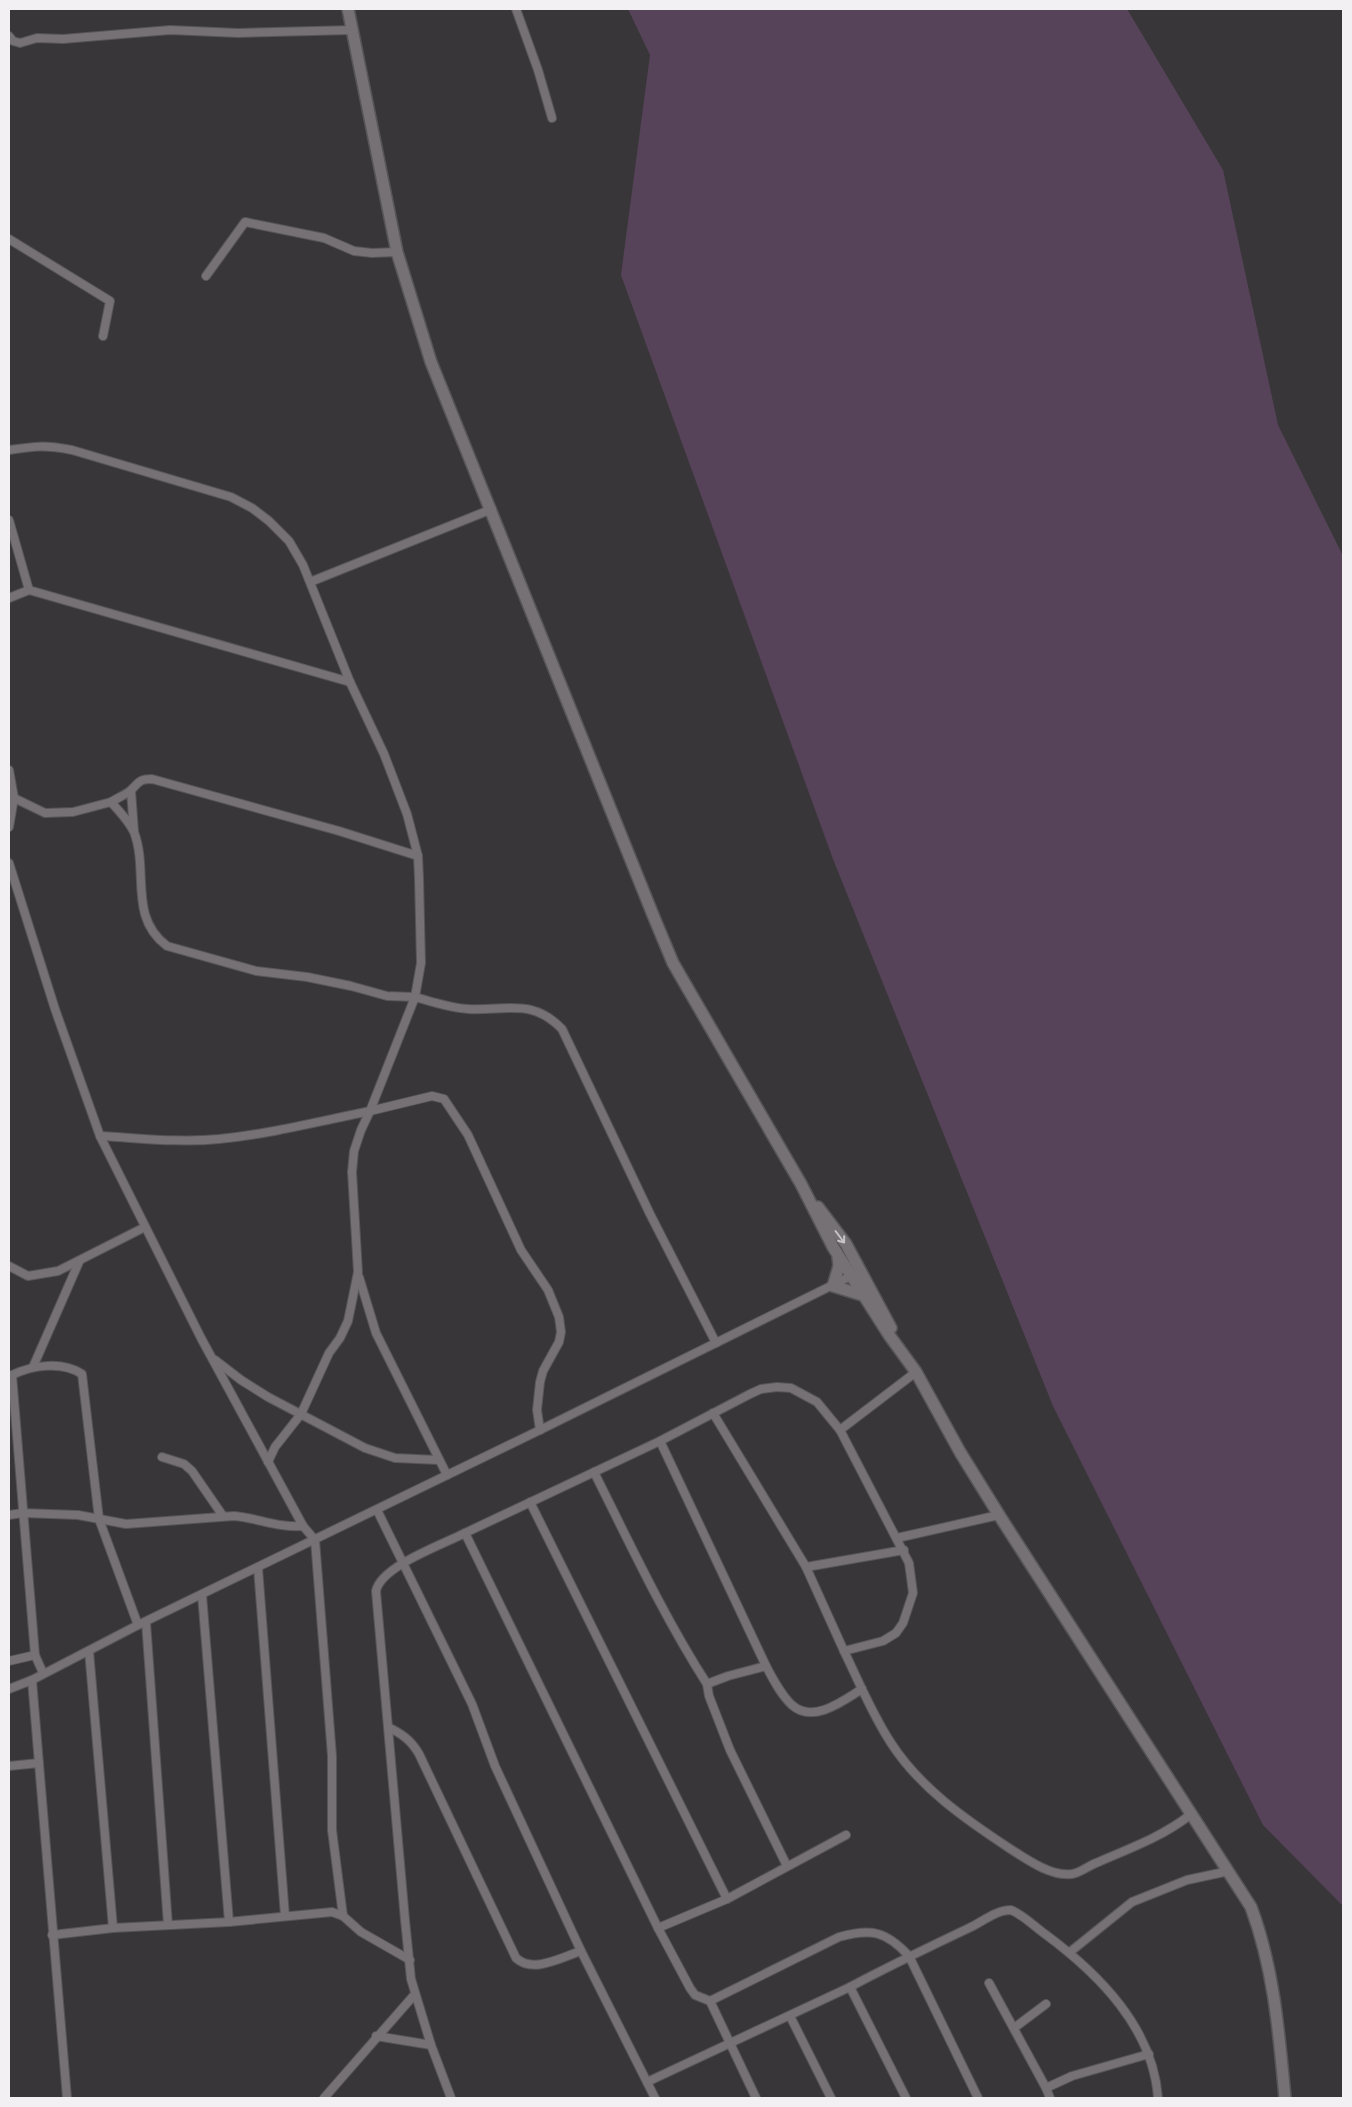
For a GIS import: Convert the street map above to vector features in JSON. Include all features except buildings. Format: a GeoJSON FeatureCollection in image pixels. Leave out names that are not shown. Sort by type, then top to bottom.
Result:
{"type":"FeatureCollection","features":[{"type":"Feature","properties":{"kind":"street"},"geometry":{"type":"LineString","coordinates":[[348,9],[397,252],[431,362],[492,509],[673,963],[801,1184],[838,1255],[856,1274],[916,1372],[960,1452],[999,1515],[1190,1815],[1229,1871],[1251,1907],[1263,1939],[1273,1990],[1285,2098]]}},
{"type":"Feature","properties":{"kind":"street"},"geometry":{"type":"LineString","coordinates":[[516,9],[538,70],[552,118]]}},
{"type":"Feature","properties":{"kind":"street"},"geometry":{"type":"LineString","coordinates":[[9,36],[13,41],[20,43],[37,38],[64,39],[170,30],[238,33],[352,30]]}},
{"type":"Feature","properties":{"kind":"street"},"geometry":{"type":"LineString","coordinates":[[206,276],[245,222],[324,238],[354,251],[372,253],[397,252]]}},
{"type":"Feature","properties":{"kind":"street"},"geometry":{"type":"LineString","coordinates":[[9,239],[110,301],[103,336]]}},
{"type":"Feature","properties":{"kind":"street"},"geometry":{"type":"LineString","coordinates":[[9,451],[31,445],[72,450],[231,498],[252,508],[269,520],[289,541],[310,582],[350,682],[384,754],[407,814],[418,856],[421,963],[416,997],[354,1151],[352,1172],[358,1272],[376,1333],[447,1475]]}},
{"type":"Feature","properties":{"kind":"street"},"geometry":{"type":"LineString","coordinates":[[310,582],[492,509]]}},
{"type":"Feature","properties":{"kind":"street"},"geometry":{"type":"LineString","coordinates":[[9,520],[29,590]]}},
{"type":"Feature","properties":{"kind":"street"},"geometry":{"type":"LineString","coordinates":[[9,598],[29,590],[350,682]]}},
{"type":"Feature","properties":{"kind":"street"},"geometry":{"type":"LineString","coordinates":[[9,770],[14,798],[9,827]]}},
{"type":"Feature","properties":{"kind":"street"},"geometry":{"type":"LineString","coordinates":[[14,798],[45,813],[74,812],[111,802],[131,791],[136,783],[144,779],[152,779],[339,831],[418,856]]}},
{"type":"Feature","properties":{"kind":"street"},"geometry":{"type":"LineString","coordinates":[[131,791],[134,832],[140,864],[140,886],[147,922],[156,938],[167,946],[256,970],[316,979],[387,996],[416,997],[467,1009],[520,1008],[537,1010],[551,1018],[562,1030],[650,1214],[716,1343]]}},
{"type":"Feature","properties":{"kind":"street"},"geometry":{"type":"LineString","coordinates":[[111,802],[123,815],[134,832]]}},
{"type":"Feature","properties":{"kind":"street"},"geometry":{"type":"LineString","coordinates":[[9,863],[55,1009],[100,1136],[212,1357],[303,1526],[315,1540],[332,1756],[332,1830],[343,1916]]}},
{"type":"Feature","properties":{"kind":"street"},"geometry":{"type":"LineString","coordinates":[[100,1136],[166,1141],[246,1136],[438,1096],[448,1104],[468,1135],[521,1250],[548,1290],[559,1317],[561,1332],[540,1382],[537,1410],[540,1430]]}},
{"type":"Feature","properties":{"kind":"street"},"geometry":{"type":"LineString","coordinates":[[801,1184],[846,1244],[862,1295],[889,1336],[901,1350]]}},
{"type":"Feature","properties":{"kind":"street"},"geometry":{"type":"LineString","coordinates":[[9,1266],[28,1276],[58,1271],[145,1227]]}},
{"type":"Feature","properties":{"kind":"street"},"geometry":{"type":"LineString","coordinates":[[833,1286],[839,1266],[838,1255]]}},
{"type":"Feature","properties":{"kind":"street"},"geometry":{"type":"LineString","coordinates":[[33,1367],[79,1262]]}},
{"type":"Feature","properties":{"kind":"street"},"geometry":{"type":"LineString","coordinates":[[268,1462],[275,1447],[301,1414],[329,1353],[340,1338],[348,1321],[358,1272]]}},
{"type":"Feature","properties":{"kind":"street"},"geometry":{"type":"LineString","coordinates":[[9,1689],[32,1680],[138,1625],[377,1510],[856,1274]]}},
{"type":"Feature","properties":{"kind":"street"},"geometry":{"type":"LineString","coordinates":[[833,1286],[862,1295]]}},
{"type":"Feature","properties":{"kind":"street"},"geometry":{"type":"LineString","coordinates":[[212,1357],[241,1380],[365,1448],[395,1458],[438,1460]]}},
{"type":"Feature","properties":{"kind":"street"},"geometry":{"type":"LineString","coordinates":[[43,1673],[35,1655],[10,1375],[33,1367],[68,1367],[82,1374],[99,1519],[138,1625]]}},
{"type":"Feature","properties":{"kind":"street"},"geometry":{"type":"LineString","coordinates":[[840,1430],[916,1372]]}},
{"type":"Feature","properties":{"kind":"street"},"geometry":{"type":"LineString","coordinates":[[451,2098],[430,2045],[415,1994],[410,1960],[376,1591],[381,1580],[403,1563],[660,1441],[761,1389],[791,1388],[817,1402],[840,1430],[904,1550],[909,1563],[914,1593],[903,1622],[896,1633],[883,1641],[844,1651]]}},
{"type":"Feature","properties":{"kind":"street"},"geometry":{"type":"LineString","coordinates":[[713,1413],[806,1567],[862,1689],[891,1744],[934,1793],[956,1812],[1017,1853],[1048,1870],[1060,1874],[1073,1874],[1176,1826],[1190,1815]]}},
{"type":"Feature","properties":{"kind":"street"},"geometry":{"type":"LineString","coordinates":[[660,1441],[766,1666],[781,1692],[792,1706],[806,1712],[820,1711],[833,1706],[862,1689]]}},
{"type":"Feature","properties":{"kind":"street"},"geometry":{"type":"LineString","coordinates":[[162,1457],[184,1464],[192,1471],[223,1516]]}},
{"type":"Feature","properties":{"kind":"street"},"geometry":{"type":"LineString","coordinates":[[594,1472],[684,1648],[707,1684],[709,1696],[730,1750],[787,1866]]}},
{"type":"Feature","properties":{"kind":"street"},"geometry":{"type":"LineString","coordinates":[[530,1502],[727,1899]]}},
{"type":"Feature","properties":{"kind":"street"},"geometry":{"type":"LineString","coordinates":[[377,1510],[472,1704],[494,1766],[580,1951],[648,2082],[654,2098]]}},
{"type":"Feature","properties":{"kind":"street"},"geometry":{"type":"LineString","coordinates":[[9,1515],[23,1513],[78,1515],[126,1524],[200,1520],[223,1516],[251,1518],[282,1526],[303,1526]]}},
{"type":"Feature","properties":{"kind":"street"},"geometry":{"type":"LineString","coordinates":[[897,1538],[999,1515]]}},
{"type":"Feature","properties":{"kind":"street"},"geometry":{"type":"LineString","coordinates":[[466,1533],[658,1928],[690,1988],[695,1995],[710,2002],[756,2098]]}},
{"type":"Feature","properties":{"kind":"street"},"geometry":{"type":"LineString","coordinates":[[806,1567],[904,1550]]}},
{"type":"Feature","properties":{"kind":"street"},"geometry":{"type":"LineString","coordinates":[[258,1568],[286,1916]]}},
{"type":"Feature","properties":{"kind":"street"},"geometry":{"type":"LineString","coordinates":[[202,1595],[229,1922]]}},
{"type":"Feature","properties":{"kind":"street"},"geometry":{"type":"LineString","coordinates":[[146,1622],[168,1926]]}},
{"type":"Feature","properties":{"kind":"street"},"geometry":{"type":"LineString","coordinates":[[89,1651],[113,1928]]}},
{"type":"Feature","properties":{"kind":"street"},"geometry":{"type":"LineString","coordinates":[[9,1661],[35,1655]]}},
{"type":"Feature","properties":{"kind":"street"},"geometry":{"type":"LineString","coordinates":[[707,1684],[728,1676],[766,1666]]}},
{"type":"Feature","properties":{"kind":"street"},"geometry":{"type":"LineString","coordinates":[[32,1680],[67,2098]]}},
{"type":"Feature","properties":{"kind":"street"},"geometry":{"type":"LineString","coordinates":[[388,1727],[412,1742],[419,1754],[516,1958],[522,1963],[540,1964],[580,1951]]}},
{"type":"Feature","properties":{"kind":"street"},"geometry":{"type":"LineString","coordinates":[[9,1766],[38,1763]]}},
{"type":"Feature","properties":{"kind":"street"},"geometry":{"type":"LineString","coordinates":[[658,1928],[727,1899],[846,1835]]}},
{"type":"Feature","properties":{"kind":"street"},"geometry":{"type":"LineString","coordinates":[[1070,1952],[1132,1902],[1187,1880],[1229,1871]]}},
{"type":"Feature","properties":{"kind":"street"},"geometry":{"type":"LineString","coordinates":[[648,2082],[730,2045],[1004,1910],[1016,1912],[1070,1952],[1117,2000],[1149,2054],[1155,2069],[1158,2098]]}},
{"type":"Feature","properties":{"kind":"street"},"geometry":{"type":"LineString","coordinates":[[52,1935],[113,1928],[229,1922],[332,1912],[343,1916],[361,1932],[410,1960]]}},
{"type":"Feature","properties":{"kind":"street"},"geometry":{"type":"LineString","coordinates":[[710,2002],[839,1937],[858,1932],[879,1934],[895,1941],[908,1956],[978,2098]]}},
{"type":"Feature","properties":{"kind":"street"},"geometry":{"type":"LineString","coordinates":[[989,1983],[1050,2098]]}},
{"type":"Feature","properties":{"kind":"street"},"geometry":{"type":"LineString","coordinates":[[850,1987],[906,2098]]}},
{"type":"Feature","properties":{"kind":"street"},"geometry":{"type":"LineString","coordinates":[[324,2098],[376,2036],[415,1994]]}},
{"type":"Feature","properties":{"kind":"street"},"geometry":{"type":"LineString","coordinates":[[1014,2028],[1046,2004]]}},
{"type":"Feature","properties":{"kind":"street"},"geometry":{"type":"LineString","coordinates":[[790,2016],[831,2098]]}},
{"type":"Feature","properties":{"kind":"street"},"geometry":{"type":"LineString","coordinates":[[376,2036],[430,2045]]}},
{"type":"Feature","properties":{"kind":"street"},"geometry":{"type":"LineString","coordinates":[[1046,2088],[1072,2076],[1149,2054]]}},
{"type":"Feature","properties":{"kind":"shaded area"},"geometry":{"type":"Polygon","coordinates":[[[628,9],[1127,9],[1223,170],[1278,425],[1343,556],[1343,1906],[1263,1825],[1053,1406],[833,859],[621,275],[650,55],[628,9]]]}}]}
